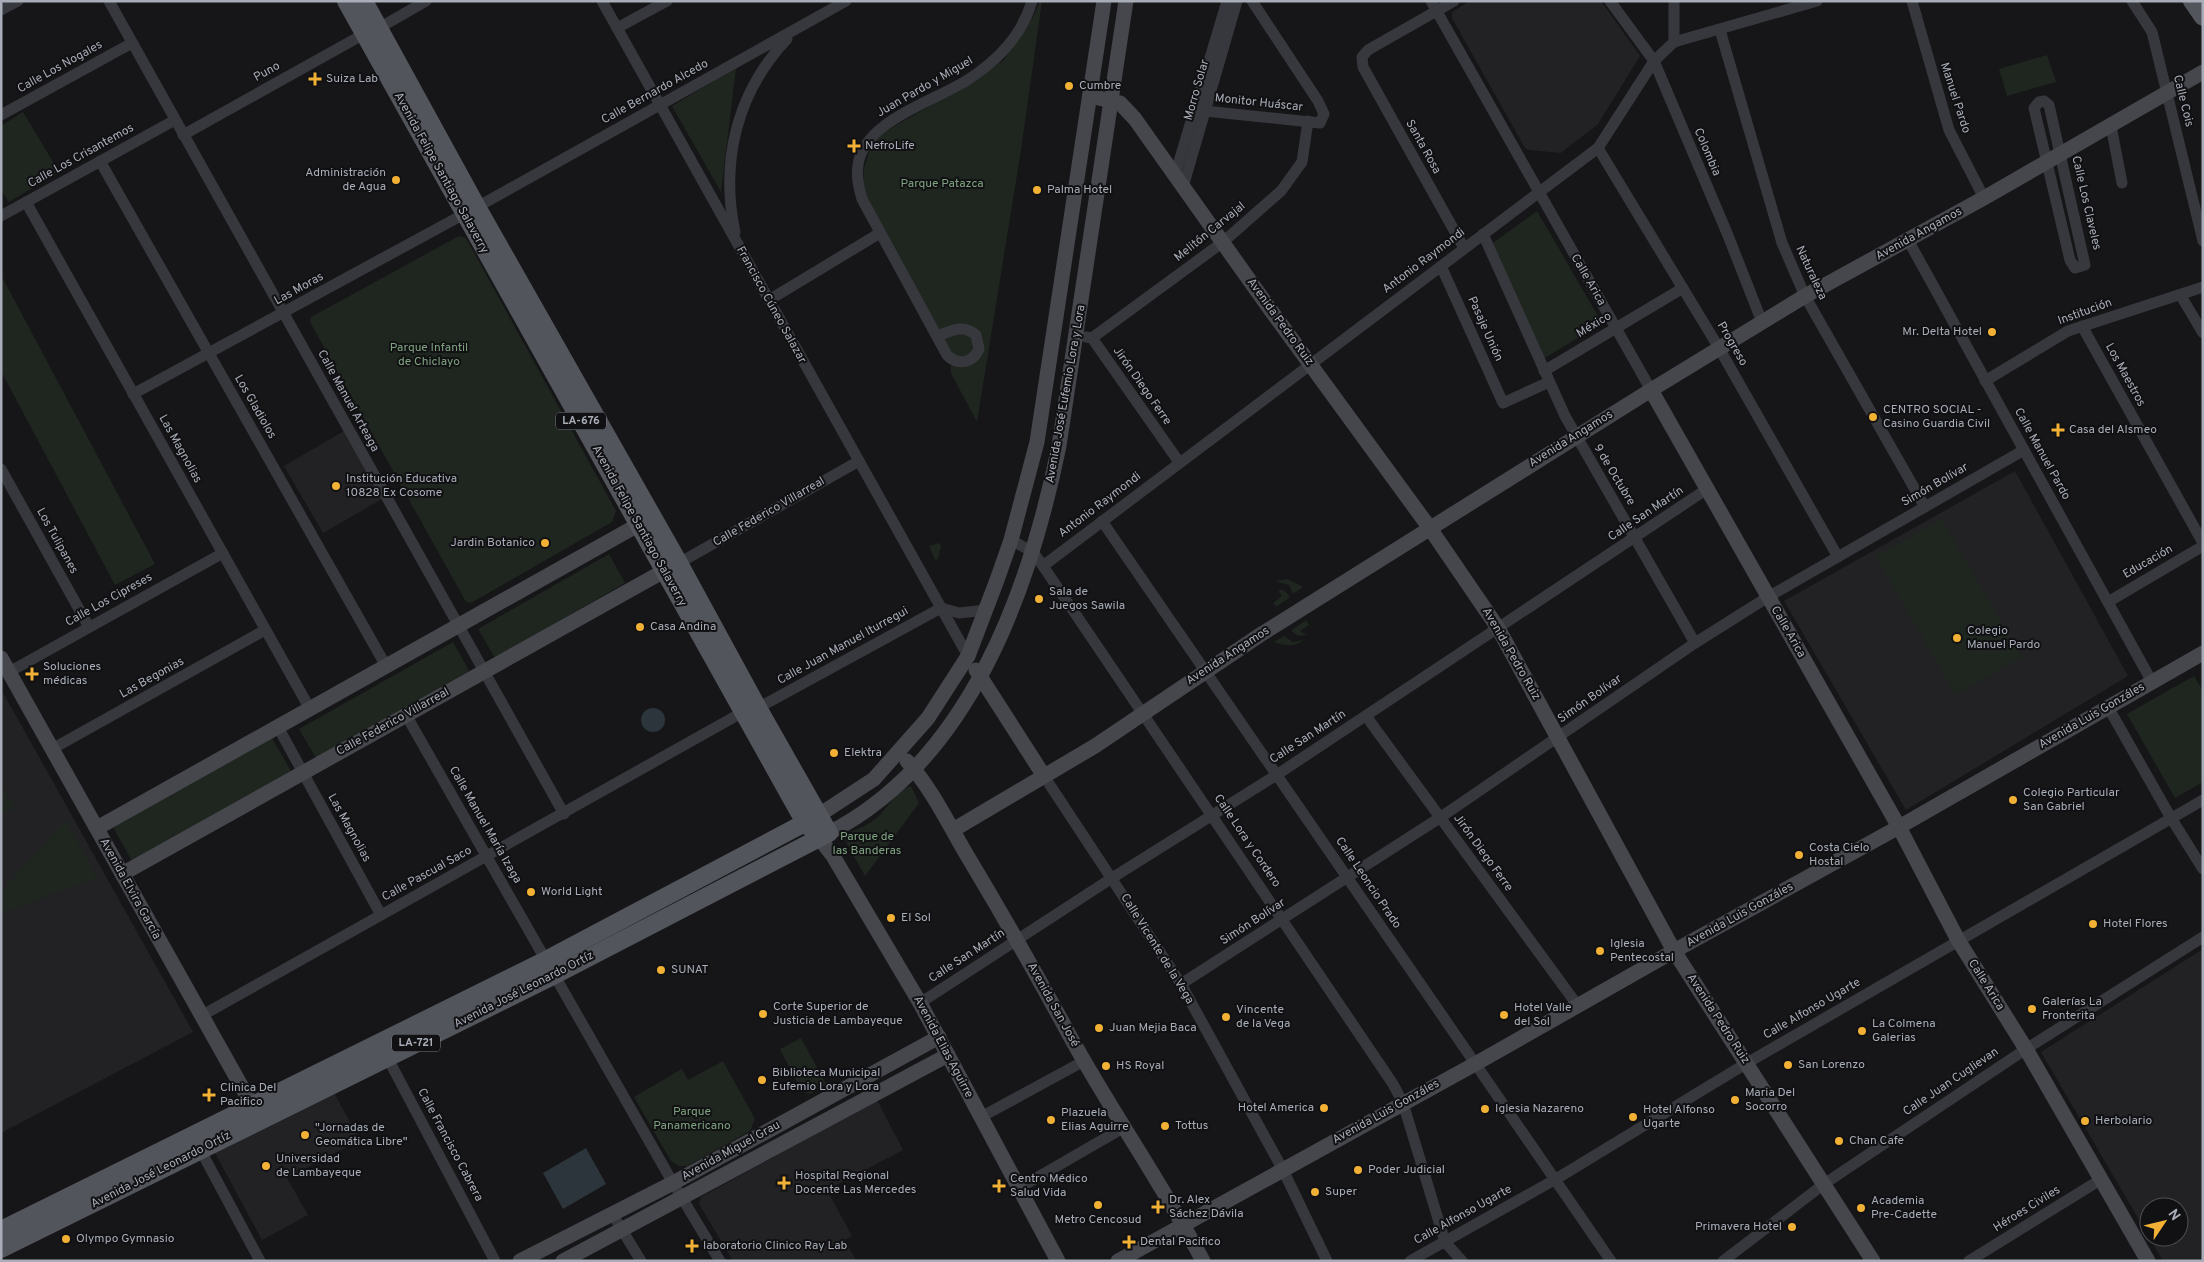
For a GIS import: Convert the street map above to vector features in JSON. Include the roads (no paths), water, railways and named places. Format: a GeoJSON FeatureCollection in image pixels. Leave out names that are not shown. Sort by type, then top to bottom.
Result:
{"type":"FeatureCollection","features":[{"type":"Feature","properties":{"kind":"main road","name":"Avenida Felipe Santiago Salaverry"},"geometry":{"type":"LineString","coordinates":[[346,1],[372,31],[750,710],[812,819],[824,836]]}},
{"type":"Feature","properties":{"kind":"main road","name":"Avenida Felipe Santiago Salaverry"},"geometry":{"type":"LineString","coordinates":[[364,1],[372,31]]}},
{"type":"Feature","properties":{"kind":"main road","name":"Avenida José Eufemio Lora y Lora"},"geometry":{"type":"LineString","coordinates":[[812,819],[874,779],[928,718],[968,656],[1011,540],[1037,442],[1104,1]]}},
{"type":"Feature","properties":{"kind":"main road","name":"Avenida José Eufemio Lora y Lora"},"geometry":{"type":"LineString","coordinates":[[824,836],[855,819],[886,796],[914,769],[946,732],[980,677],[1005,622],[1033,552],[1051,488],[1084,337],[1126,1]]}},
{"type":"Feature","properties":{"kind":"main road"},"geometry":{"type":"LineString","coordinates":[[2192,1],[2203,17]]}},
{"type":"Feature","properties":{"kind":"main road","name":"Avenida Angamos"},"geometry":{"type":"LineString","coordinates":[[953,830],[1095,746],[1206,670],[1430,527],[1719,348],[1805,296],[1984,198],[2203,72]]}},
{"type":"Feature","properties":{"kind":"main road","name":"Avenida Pedro Ruiz"},"geometry":{"type":"LineString","coordinates":[[1090,96],[1120,103],[1135,119],[1309,364],[1430,527],[1498,628],[1674,951],[1874,1261]]}},
{"type":"Feature","properties":{"kind":"main road","name":"Avenida Felipe Santiago Salaverry"},"geometry":{"type":"LineString","coordinates":[[471,211],[638,525],[672,567]]}},
{"type":"Feature","properties":{"kind":"main road","name":"Calle Arica"},"geometry":{"type":"LineString","coordinates":[[1651,390],[1899,827],[1958,940],[2026,1048],[2148,1261]]}},
{"type":"Feature","properties":{"kind":"main road"},"geometry":{"type":"LineString","coordinates":[[96,828],[638,525]]}},
{"type":"Feature","properties":{"kind":"main road","name":"Calle Federico Villarreal"},"geometry":{"type":"LineString","coordinates":[[122,874],[672,567]]}},
{"type":"Feature","properties":{"kind":"main road","name":"Avenida Luis Gonzáles"},"geometry":{"type":"LineString","coordinates":[[1118,1261],[1899,827],[2203,653]]}},
{"type":"Feature","properties":{"kind":"main road","name":"Francisco Cúneo Salazar"},"geometry":{"type":"LineString","coordinates":[[968,656],[980,677]]}},
{"type":"Feature","properties":{"kind":"main road","name":"Avenida Elvira García"},"geometry":{"type":"LineString","coordinates":[[1,658],[256,1113]]}},
{"type":"Feature","properties":{"kind":"main road","name":"Calle Vicente de la Vega"},"geometry":{"type":"LineString","coordinates":[[980,677],[1044,776]]}},
{"type":"Feature","properties":{"kind":"main road","name":"Avenida San José"},"geometry":{"type":"LineString","coordinates":[[899,753],[924,782],[953,830],[1123,1128],[1184,1224],[1203,1261]]}},
{"type":"Feature","properties":{"kind":"main road","name":"Avenida José Leonardo Ortíz"},"geometry":{"type":"LineString","coordinates":[[1,1230],[256,1113],[437,1023],[546,960],[812,819]]}},
{"type":"Feature","properties":{"kind":"main road","name":"Avenida José Leonardo Ortíz"},"geometry":{"type":"LineString","coordinates":[[437,1023],[555,975],[824,836]]}},
{"type":"Feature","properties":{"kind":"main road","name":"Avenida Elias Aguirre"},"geometry":{"type":"LineString","coordinates":[[824,836],[833,856],[920,1003],[1058,1261]]}},
{"type":"Feature","properties":{"kind":"main road","name":"Avenida Miguel Grau"},"geometry":{"type":"LineString","coordinates":[[520,1261],[674,1183],[938,1037]]}},
{"type":"Feature","properties":{"kind":"main road","name":"Avenida Miguel Grau"},"geometry":{"type":"LineString","coordinates":[[563,1261],[948,1055]]}},
{"type":"Feature","properties":{"kind":"main road","name":"Avenida José Leonardo Ortíz"},"geometry":{"type":"LineString","coordinates":[[1,1249],[201,1151],[256,1113]]}},
{"type":"Feature","properties":{"kind":"street"},"geometry":{"type":"LineString","coordinates":[[1,10],[18,1]]}},
{"type":"Feature","properties":{"kind":"street","name":"Calle Manuel Arteaga"},"geometry":{"type":"LineString","coordinates":[[109,1],[564,814]]}},
{"type":"Feature","properties":{"kind":"street","name":"Puno"},"geometry":{"type":"LineString","coordinates":[[183,134],[426,1]]}},
{"type":"Feature","properties":{"kind":"street","name":"Francisco Cúneo Salazar"},"geometry":{"type":"LineString","coordinates":[[602,1],[968,656]]}},
{"type":"Feature","properties":{"kind":"street"},"geometry":{"type":"LineString","coordinates":[[617,28],[667,1]]}},
{"type":"Feature","properties":{"kind":"street","name":"Calle Bernardo Alcedo"},"geometry":{"type":"LineString","coordinates":[[471,211],[846,1]]}},
{"type":"Feature","properties":{"kind":"street","name":"Juan Pardo y Miguel"},"geometry":{"type":"LineString","coordinates":[[938,336],[862,199],[858,182],[858,165],[861,153],[871,138],[884,125],[967,80],[992,63],[1009,46],[1022,27],[1032,1]]}},
{"type":"Feature","properties":{"kind":"street","name":"Morro Solar"},"geometry":{"type":"LineString","coordinates":[[1200,110],[1226,1]]}},
{"type":"Feature","properties":{"kind":"street","name":"Morro Solar"},"geometry":{"type":"LineString","coordinates":[[1179,181],[1200,110],[1237,1]]}},
{"type":"Feature","properties":{"kind":"street","name":"Monitor Huáscar"},"geometry":{"type":"LineString","coordinates":[[1200,110],[1320,123],[1324,114],[1318,101],[1252,1]]}},
{"type":"Feature","properties":{"kind":"street"},"geometry":{"type":"LineString","coordinates":[[1434,6],[1454,1]]}},
{"type":"Feature","properties":{"kind":"street","name":"Colombia"},"geometry":{"type":"LineString","coordinates":[[1610,1],[1654,61],[1727,233],[1762,322]]}},
{"type":"Feature","properties":{"kind":"street"},"geometry":{"type":"LineString","coordinates":[[1674,1],[1674,42]]}},
{"type":"Feature","properties":{"kind":"street","name":"Antonio Raymondi"},"geometry":{"type":"LineString","coordinates":[[1043,566],[1598,148],[1654,61],[1674,42],[1818,1]]}},
{"type":"Feature","properties":{"kind":"street","name":"Manuel Pardo"},"geometry":{"type":"LineString","coordinates":[[1912,1],[1949,130],[1984,198]]}},
{"type":"Feature","properties":{"kind":"street","name":"Calle Cois"},"geometry":{"type":"LineString","coordinates":[[2132,1],[2152,32],[2203,241]]}},
{"type":"Feature","properties":{"kind":"street","name":"Santa Rosa"},"geometry":{"type":"LineString","coordinates":[[1434,6],[1368,50],[1362,57],[1363,67],[1464,248]]}},
{"type":"Feature","properties":{"kind":"street","name":"Calle Arica"},"geometry":{"type":"LineString","coordinates":[[1434,6],[1651,390]]}},
{"type":"Feature","properties":{"kind":"street","name":"Naturaleza"},"geometry":{"type":"LineString","coordinates":[[1720,30],[1782,243],[1805,296],[1925,507]]}},
{"type":"Feature","properties":{"kind":"street"},"geometry":{"type":"LineString","coordinates":[[737,243],[731,215],[729,186],[730,157],[735,129],[745,101],[758,76],[774,52],[794,31]]}},
{"type":"Feature","properties":{"kind":"street","name":"Calle Los Nogales"},"geometry":{"type":"LineString","coordinates":[[1,115],[132,43]]}},
{"type":"Feature","properties":{"kind":"street","name":"Calle Los Claveles"},"geometry":{"type":"LineString","coordinates":[[2044,101],[2049,105],[2085,265],[2075,268],[2070,260],[2046,162],[2034,108],[2039,102],[2044,101]]}},
{"type":"Feature","properties":{"kind":"street","name":"Calle Los Crisantemos"},"geometry":{"type":"LineString","coordinates":[[1,216],[175,120]]}},
{"type":"Feature","properties":{"kind":"street","name":"Melitón Carvajal"},"geometry":{"type":"LineString","coordinates":[[1084,337],[1223,242],[1281,191],[1302,162],[1308,121]]}},
{"type":"Feature","properties":{"kind":"street"},"geometry":{"type":"LineString","coordinates":[[2110,126],[2122,183]]}},
{"type":"Feature","properties":{"kind":"street","name":"Progreso"},"geometry":{"type":"LineString","coordinates":[[1598,148],[1719,348],[1838,557]]}},
{"type":"Feature","properties":{"kind":"street","name":"Los Gladiolos"},"geometry":{"type":"LineString","coordinates":[[100,161],[386,666]]}},
{"type":"Feature","properties":{"kind":"street","name":"Las Magnolias"},"geometry":{"type":"LineString","coordinates":[[26,202],[310,709]]}},
{"type":"Feature","properties":{"kind":"street","name":"Las Moras"},"geometry":{"type":"LineString","coordinates":[[133,394],[471,211]]}},
{"type":"Feature","properties":{"kind":"street"},"geometry":{"type":"LineString","coordinates":[[769,300],[880,233]]}},
{"type":"Feature","properties":{"kind":"street","name":"9 de Octubre"},"geometry":{"type":"LineString","coordinates":[[1483,234],[1575,437],[1636,538],[1695,643]]}},
{"type":"Feature","properties":{"kind":"street","name":"Calle Manuel Pardo"},"geometry":{"type":"LineString","coordinates":[[1908,240],[2152,682]]}},
{"type":"Feature","properties":{"kind":"street","name":"Pasaje Unión"},"geometry":{"type":"LineString","coordinates":[[1441,266],[1503,403]]}},
{"type":"Feature","properties":{"kind":"street","name":"Institución"},"geometry":{"type":"LineString","coordinates":[[1985,380],[2068,331],[2181,296],[2203,287]]}},
{"type":"Feature","properties":{"kind":"street","name":"México"},"geometry":{"type":"LineString","coordinates":[[1503,403],[1547,376],[1616,328],[1683,288]]}},
{"type":"Feature","properties":{"kind":"street"},"geometry":{"type":"LineString","coordinates":[[2181,296],[2203,334]]}},
{"type":"Feature","properties":{"kind":"street","name":"Los Maestros"},"geometry":{"type":"LineString","coordinates":[[2082,326],[2203,545]]}},
{"type":"Feature","properties":{"kind":"street","name":"Jirón Diego Ferre"},"geometry":{"type":"LineString","coordinates":[[1084,337],[1179,462]]}},
{"type":"Feature","properties":{"kind":"street","name":"Simón Bolívar"},"geometry":{"type":"LineString","coordinates":[[1181,984],[1440,817],[1559,738],[1695,643],[1768,597],[2024,450]]}},
{"type":"Feature","properties":{"kind":"street","name":"Calle Federico Villarreal"},"geometry":{"type":"LineString","coordinates":[[672,567],[859,461]]}},
{"type":"Feature","properties":{"kind":"street","name":"Los Tulipanes"},"geometry":{"type":"LineString","coordinates":[[1,469],[89,627]]}},
{"type":"Feature","properties":{"kind":"street","name":"Calle San Martín"},"geometry":{"type":"LineString","coordinates":[[920,1003],[1112,878],[1278,774],[1636,538],[1707,489]]}},
{"type":"Feature","properties":{"kind":"street","name":"Calle Leoncio Prado"},"geometry":{"type":"LineString","coordinates":[[1102,520],[1611,1261]]}},
{"type":"Feature","properties":{"kind":"street","name":"Calle Lora y Cordero"},"geometry":{"type":"LineString","coordinates":[[1011,540],[1033,552],[1043,566],[1393,1084],[1403,1103],[1445,1242],[1462,1261]]}},
{"type":"Feature","properties":{"kind":"street","name":"Educación"},"geometry":{"type":"LineString","coordinates":[[2108,602],[2203,545]]}},
{"type":"Feature","properties":{"kind":"street","name":"Calle Los Cipreses"},"geometry":{"type":"LineString","coordinates":[[9,672],[222,553]]}},
{"type":"Feature","properties":{"kind":"street"},"geometry":{"type":"LineString","coordinates":[[941,608],[959,613],[986,610]]}},
{"type":"Feature","properties":{"kind":"street","name":"Calle Juan Manuel Iturregui"},"geometry":{"type":"LineString","coordinates":[[750,710],[941,608]]}},
{"type":"Feature","properties":{"kind":"street","name":"Las Begonias"},"geometry":{"type":"LineString","coordinates":[[52,749],[266,630]]}},
{"type":"Feature","properties":{"kind":"street"},"geometry":{"type":"LineString","coordinates":[[2108,706],[2171,818],[2203,869]]}},
{"type":"Feature","properties":{"kind":"street","name":"Calle Pascual Saco"},"geometry":{"type":"LineString","coordinates":[[202,1016],[750,710]]}},
{"type":"Feature","properties":{"kind":"street","name":"Calle Manuel María Izaga"},"geometry":{"type":"LineString","coordinates":[[406,715],[682,1198],[720,1261]]}},
{"type":"Feature","properties":{"kind":"street","name":"Jirón Diego Ferre"},"geometry":{"type":"LineString","coordinates":[[1366,716],[1578,1006]]}},
{"type":"Feature","properties":{"kind":"street","name":"Las Magnolias"},"geometry":{"type":"LineString","coordinates":[[278,727],[381,915]]}},
{"type":"Feature","properties":{"kind":"street","name":"Calle Vicente de la Vega"},"geometry":{"type":"LineString","coordinates":[[1044,776],[1181,984],[1283,1170],[1327,1261]]}},
{"type":"Feature","properties":{"kind":"street","name":"Calle Alfonso Ugarte"},"geometry":{"type":"LineString","coordinates":[[1410,1261],[1556,1179],[1747,1063],[2203,800]]}},
{"type":"Feature","properties":{"kind":"street","name":"Calle Juan Cuglievan"},"geometry":{"type":"LineString","coordinates":[[1723,1261],[1824,1184],[2026,1048],[2203,937]]}},
{"type":"Feature","properties":{"kind":"street","name":"Calle Francisco Cabrera"},"geometry":{"type":"LineString","coordinates":[[383,1050],[495,1261]]}},
{"type":"Feature","properties":{"kind":"street"},"geometry":{"type":"LineString","coordinates":[[981,1117],[1084,1060]]}},
{"type":"Feature","properties":{"kind":"street"},"geometry":{"type":"LineString","coordinates":[[1019,1188],[1123,1128]]}},
{"type":"Feature","properties":{"kind":"street"},"geometry":{"type":"LineString","coordinates":[[201,1151],[260,1261]]}},
{"type":"Feature","properties":{"kind":"street","name":"Héroes Civiles"},"geometry":{"type":"LineString","coordinates":[[1969,1261],[2100,1180]]}},
{"type":"Feature","properties":{"kind":"street"},"geometry":{"type":"LineString","coordinates":[[613,1215],[641,1261]]}},
{"type":"Feature","properties":{"kind":"place","name":"Suiza Lab"},"geometry":{"type":"Point","coordinates":[315,79]}},
{"type":"Feature","properties":{"kind":"place","name":"Cumbre"},"geometry":{"type":"Point","coordinates":[1069,86]}},
{"type":"Feature","properties":{"kind":"place","name":"NefroLife"},"geometry":{"type":"Point","coordinates":[854,146]}},
{"type":"Feature","properties":{"kind":"place","name":"Administración de Agua"},"geometry":{"type":"Point","coordinates":[396,180]}},
{"type":"Feature","properties":{"kind":"place","name":"Palma Hotel"},"geometry":{"type":"Point","coordinates":[1037,190]}},
{"type":"Feature","properties":{"kind":"place","name":"Mr. Delta Hotel"},"geometry":{"type":"Point","coordinates":[1992,332]}},
{"type":"Feature","properties":{"kind":"place","name":"CENTRO SOCIAL - Casino Guardia Civil"},"geometry":{"type":"Point","coordinates":[1873,417]}},
{"type":"Feature","properties":{"kind":"place","name":"Casa del Alsmeo"},"geometry":{"type":"Point","coordinates":[2058,430]}},
{"type":"Feature","properties":{"kind":"place","name":"Institución Educativa 10828 Ex Cosome"},"geometry":{"type":"Point","coordinates":[336,486]}},
{"type":"Feature","properties":{"kind":"place","name":"Jardin Botanico"},"geometry":{"type":"Point","coordinates":[545,543]}},
{"type":"Feature","properties":{"kind":"place","name":"Sala de Juegos Sawila"},"geometry":{"type":"Point","coordinates":[1039,599]}},
{"type":"Feature","properties":{"kind":"place","name":"Casa Andina"},"geometry":{"type":"Point","coordinates":[640,627]}},
{"type":"Feature","properties":{"kind":"place","name":"Colegio Manuel Pardo"},"geometry":{"type":"Point","coordinates":[1957,638]}},
{"type":"Feature","properties":{"kind":"place","name":"Soluciones médicas"},"geometry":{"type":"Point","coordinates":[32,674]}},
{"type":"Feature","properties":{"kind":"place","name":"Elektra"},"geometry":{"type":"Point","coordinates":[834,753]}},
{"type":"Feature","properties":{"kind":"place","name":"Colegio Particular San Gabriel"},"geometry":{"type":"Point","coordinates":[2013,800]}},
{"type":"Feature","properties":{"kind":"place","name":"Costa Cielo Hostal"},"geometry":{"type":"Point","coordinates":[1799,855]}},
{"type":"Feature","properties":{"kind":"place","name":"World Light"},"geometry":{"type":"Point","coordinates":[531,892]}},
{"type":"Feature","properties":{"kind":"place","name":"El Sol"},"geometry":{"type":"Point","coordinates":[891,918]}},
{"type":"Feature","properties":{"kind":"place","name":"Hotel Flores"},"geometry":{"type":"Point","coordinates":[2093,924]}},
{"type":"Feature","properties":{"kind":"place","name":"Iglesia Pentecostal"},"geometry":{"type":"Point","coordinates":[1600,951]}},
{"type":"Feature","properties":{"kind":"place","name":"SUNAT"},"geometry":{"type":"Point","coordinates":[661,970]}},
{"type":"Feature","properties":{"kind":"place","name":"Galerías La Fronterita"},"geometry":{"type":"Point","coordinates":[2032,1009]}},
{"type":"Feature","properties":{"kind":"place","name":"Corte Superior de Justicia de Lambayeque"},"geometry":{"type":"Point","coordinates":[763,1014]}},
{"type":"Feature","properties":{"kind":"place","name":"Hotel Valle del Sol"},"geometry":{"type":"Point","coordinates":[1504,1015]}},
{"type":"Feature","properties":{"kind":"place","name":"Vincente de la Vega"},"geometry":{"type":"Point","coordinates":[1226,1017]}},
{"type":"Feature","properties":{"kind":"place","name":"Juan Mejia Baca"},"geometry":{"type":"Point","coordinates":[1099,1028]}},
{"type":"Feature","properties":{"kind":"place","name":"La Colmena Galerias"},"geometry":{"type":"Point","coordinates":[1862,1031]}},
{"type":"Feature","properties":{"kind":"place","name":"San Lorenzo"},"geometry":{"type":"Point","coordinates":[1788,1065]}},
{"type":"Feature","properties":{"kind":"place","name":"HS Royal"},"geometry":{"type":"Point","coordinates":[1106,1066]}},
{"type":"Feature","properties":{"kind":"place","name":"Biblioteca Municipal Eufemio Lora y Lora"},"geometry":{"type":"Point","coordinates":[762,1080]}},
{"type":"Feature","properties":{"kind":"place","name":"Clinica Del Pacifico"},"geometry":{"type":"Point","coordinates":[209,1095]}},
{"type":"Feature","properties":{"kind":"place","name":"Maria Del Socorro"},"geometry":{"type":"Point","coordinates":[1735,1100]}},
{"type":"Feature","properties":{"kind":"place","name":"Hotel America"},"geometry":{"type":"Point","coordinates":[1324,1108]}},
{"type":"Feature","properties":{"kind":"place","name":"Iglesia Nazareno"},"geometry":{"type":"Point","coordinates":[1485,1109]}},
{"type":"Feature","properties":{"kind":"place","name":"Hotel Alfonso Ugarte"},"geometry":{"type":"Point","coordinates":[1633,1117]}},
{"type":"Feature","properties":{"kind":"place","name":"Plazuela Elias Aguirre"},"geometry":{"type":"Point","coordinates":[1051,1120]}},
{"type":"Feature","properties":{"kind":"place","name":"Herbolario"},"geometry":{"type":"Point","coordinates":[2085,1121]}},
{"type":"Feature","properties":{"kind":"place","name":"Tottus"},"geometry":{"type":"Point","coordinates":[1165,1126]}},
{"type":"Feature","properties":{"kind":"place","name":"\"Jornadas de Geomática Libre\""},"geometry":{"type":"Point","coordinates":[305,1135]}},
{"type":"Feature","properties":{"kind":"place","name":"Chan Cafe"},"geometry":{"type":"Point","coordinates":[1839,1141]}},
{"type":"Feature","properties":{"kind":"place","name":"Universidad de Lambayeque"},"geometry":{"type":"Point","coordinates":[266,1166]}},
{"type":"Feature","properties":{"kind":"place","name":"Poder Judicial"},"geometry":{"type":"Point","coordinates":[1358,1170]}},
{"type":"Feature","properties":{"kind":"place","name":"Hospital Regional Docente Las Mercedes"},"geometry":{"type":"Point","coordinates":[784,1183]}},
{"type":"Feature","properties":{"kind":"place","name":"Centro Médico Salud Vida"},"geometry":{"type":"Point","coordinates":[999,1186]}},
{"type":"Feature","properties":{"kind":"place","name":"Super"},"geometry":{"type":"Point","coordinates":[1315,1192]}},
{"type":"Feature","properties":{"kind":"place","name":"Metro Cencosud"},"geometry":{"type":"Point","coordinates":[1098,1205]}},
{"type":"Feature","properties":{"kind":"place","name":"Dr. Alex Sáchez Dávila"},"geometry":{"type":"Point","coordinates":[1158,1207]}},
{"type":"Feature","properties":{"kind":"place","name":"Academia Pre-Cadette"},"geometry":{"type":"Point","coordinates":[1861,1208]}},
{"type":"Feature","properties":{"kind":"place","name":"Primavera Hotel"},"geometry":{"type":"Point","coordinates":[1792,1227]}},
{"type":"Feature","properties":{"kind":"place","name":"Olympo Gymnasio"},"geometry":{"type":"Point","coordinates":[66,1239]}},
{"type":"Feature","properties":{"kind":"place","name":"Dental Pacifico"},"geometry":{"type":"Point","coordinates":[1129,1242]}},
{"type":"Feature","properties":{"kind":"place","name":"laboratorio Clinico Ray Lab"},"geometry":{"type":"Point","coordinates":[692,1246]}},
{"type":"Feature","properties":{"kind":"park label","name":"Parque Patazca"},"geometry":{"type":"Point","coordinates":[942,184]}},
{"type":"Feature","properties":{"kind":"park label","name":"Parque Infantil de Chiclayo"},"geometry":{"type":"Point","coordinates":[429,355]}},
{"type":"Feature","properties":{"kind":"park label","name":"Parque de las Banderas"},"geometry":{"type":"Point","coordinates":[867,844]}},
{"type":"Feature","properties":{"kind":"park label","name":"Parque Panamericano"},"geometry":{"type":"Point","coordinates":[692,1119]}}]}
